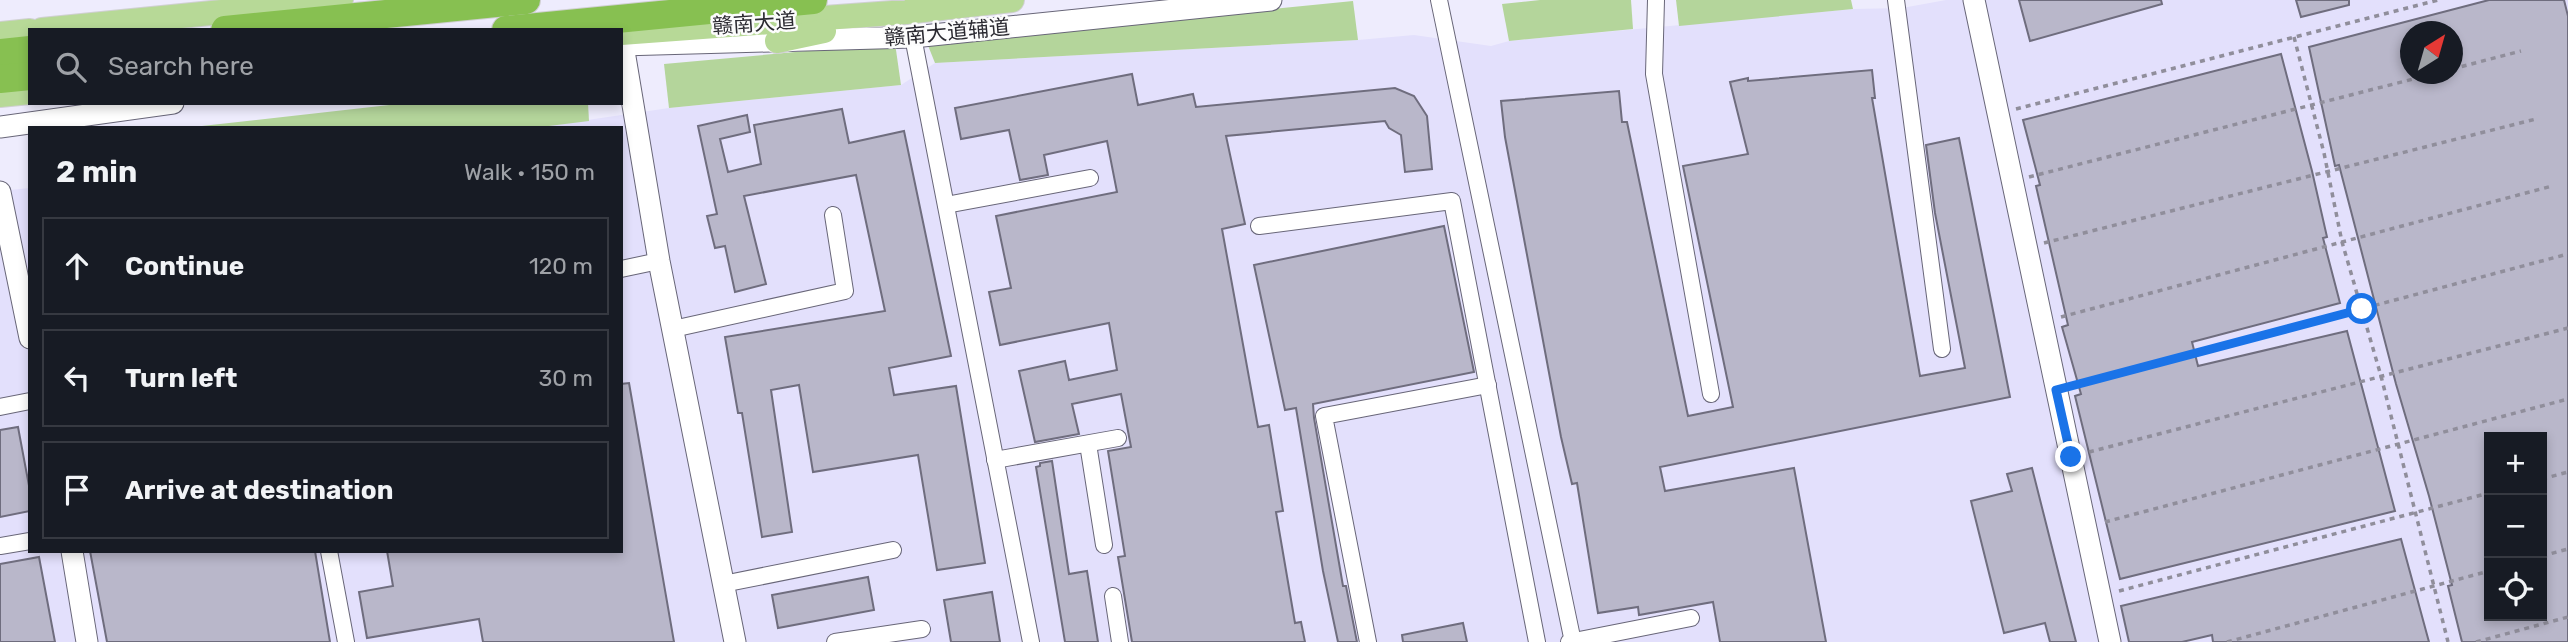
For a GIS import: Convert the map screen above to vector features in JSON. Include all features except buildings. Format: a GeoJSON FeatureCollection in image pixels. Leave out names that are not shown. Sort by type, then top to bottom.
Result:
{"type":"FeatureCollection","features":[{"type":"Feature","properties":{"kind":"highway"},"geometry":{"type":"LineString","coordinates":[[245,28],[526,0]]}},
{"type":"Feature","properties":{"kind":"highway"},"geometry":{"type":"LineString","coordinates":[[526,28],[813,0]]}},
{"type":"Feature","properties":{"kind":"highway"},"geometry":{"type":"LineString","coordinates":[[0,53],[28,50]]}},
{"type":"Feature","properties":{"kind":"highway"},"geometry":{"type":"LineString","coordinates":[[0,79],[28,76]]}},
{"type":"Feature","properties":{"kind":"main road"},"geometry":{"type":"LineString","coordinates":[[62,28],[341,0]]}},
{"type":"Feature","properties":{"kind":"main road","name":"赣南大道"},"geometry":{"type":"LineString","coordinates":[[623,41],[1012,0]]}},
{"type":"Feature","properties":{"kind":"main road"},"geometry":{"type":"LineString","coordinates":[[777,41],[906,12]]}},
{"type":"Feature","properties":{"kind":"main road"},"geometry":{"type":"LineString","coordinates":[[0,34],[28,31]]}},
{"type":"Feature","properties":{"kind":"main road"},"geometry":{"type":"LineString","coordinates":[[0,95],[28,92]]}},
{"type":"Feature","properties":{"kind":"street","name":"赣南大道辅道"},"geometry":{"type":"LineString","coordinates":[[623,41],[777,41],[913,37],[1271,0]]}},
{"type":"Feature","properties":{"kind":"street"},"geometry":{"type":"LineString","coordinates":[[1440,0],[1572,642],[1691,618]]}},
{"type":"Feature","properties":{"kind":"street"},"geometry":{"type":"LineString","coordinates":[[1656,0],[1654,74],[1711,394]]}},
{"type":"Feature","properties":{"kind":"street"},"geometry":{"type":"LineString","coordinates":[[1896,0],[1942,349]]}},
{"type":"Feature","properties":{"kind":"street"},"geometry":{"type":"LineString","coordinates":[[1974,0],[2110,642]]}},
{"type":"Feature","properties":{"kind":"street"},"geometry":{"type":"LineString","coordinates":[[913,37],[1031,642]]}},
{"type":"Feature","properties":{"kind":"street"},"geometry":{"type":"LineString","coordinates":[[623,47],[659,261],[735,642]]}},
{"type":"Feature","properties":{"kind":"street"},"geometry":{"type":"LineString","coordinates":[[0,127],[159,105]]}},
{"type":"Feature","properties":{"kind":"street"},"geometry":{"type":"LineString","coordinates":[[946,205],[1090,178]]}},
{"type":"Feature","properties":{"kind":"street"},"geometry":{"type":"LineString","coordinates":[[0,192],[28,328]]}},
{"type":"Feature","properties":{"kind":"street"},"geometry":{"type":"LineString","coordinates":[[1259,226],[1452,201],[1537,642]]}},
{"type":"Feature","properties":{"kind":"street"},"geometry":{"type":"LineString","coordinates":[[673,330],[845,291],[833,215]]}},
{"type":"Feature","properties":{"kind":"street"},"geometry":{"type":"LineString","coordinates":[[623,269],[659,261]]}},
{"type":"Feature","properties":{"kind":"street"},"geometry":{"type":"LineString","coordinates":[[1368,642],[1324,416],[1488,385]]}},
{"type":"Feature","properties":{"kind":"street"},"geometry":{"type":"LineString","coordinates":[[0,407],[28,401]]}},
{"type":"Feature","properties":{"kind":"street"},"geometry":{"type":"LineString","coordinates":[[995,460],[1118,438]]}},
{"type":"Feature","properties":{"kind":"street"},"geometry":{"type":"LineString","coordinates":[[1087,444],[1104,545]]}},
{"type":"Feature","properties":{"kind":"street"},"geometry":{"type":"LineString","coordinates":[[0,547],[28,541]]}},
{"type":"Feature","properties":{"kind":"street"},"geometry":{"type":"LineString","coordinates":[[723,584],[893,550]]}},
{"type":"Feature","properties":{"kind":"street"},"geometry":{"type":"LineString","coordinates":[[72,553],[87,642]]}},
{"type":"Feature","properties":{"kind":"street"},"geometry":{"type":"LineString","coordinates":[[329,553],[346,642]]}},
{"type":"Feature","properties":{"kind":"street"},"geometry":{"type":"LineString","coordinates":[[1113,596],[1120,642]]}},
{"type":"Feature","properties":{"kind":"street"},"geometry":{"type":"LineString","coordinates":[[835,642],[922,629]]}},
{"type":"Feature","properties":{"kind":"path"},"geometry":{"type":"LineString","coordinates":[[1997,114],[2438,0]]}},
{"type":"Feature","properties":{"kind":"path"},"geometry":{"type":"LineString","coordinates":[[2294,37],[2342,242],[2381,376],[2448,642]]}},
{"type":"Feature","properties":{"kind":"path"},"geometry":{"type":"LineString","coordinates":[[2463,66],[2522,51]]}},
{"type":"Feature","properties":{"kind":"path"},"geometry":{"type":"LineString","coordinates":[[2011,182],[2400,82]]}},
{"type":"Feature","properties":{"kind":"path"},"geometry":{"type":"LineString","coordinates":[[2025,248],[2536,119]]}},
{"type":"Feature","properties":{"kind":"path"},"geometry":{"type":"LineString","coordinates":[[2042,323],[2552,186]]}},
{"type":"Feature","properties":{"kind":"path"},"geometry":{"type":"LineString","coordinates":[[2056,390],[2568,254]]}},
{"type":"Feature","properties":{"kind":"path"},"geometry":{"type":"LineString","coordinates":[[2071,457],[2568,328]]}},
{"type":"Feature","properties":{"kind":"path"},"geometry":{"type":"LineString","coordinates":[[2086,527],[2568,399]]}},
{"type":"Feature","properties":{"kind":"path"},"geometry":{"type":"LineString","coordinates":[[2547,478],[2568,472]]}},
{"type":"Feature","properties":{"kind":"path"},"geometry":{"type":"LineString","coordinates":[[2101,596],[2484,494]]}},
{"type":"Feature","properties":{"kind":"path"},"geometry":{"type":"LineString","coordinates":[[2547,555],[2568,549]]}},
{"type":"Feature","properties":{"kind":"path"},"geometry":{"type":"LineString","coordinates":[[2227,642],[2484,572]]}},
{"type":"Feature","properties":{"kind":"path"},"geometry":{"type":"LineString","coordinates":[[2476,642],[2568,617]]}},
{"type":"Feature","properties":{"kind":"shaded area"},"geometry":{"type":"Polygon","coordinates":[[[1946,0],[2568,0],[2568,642],[0,642],[0,191],[28,188],[28,553],[623,553],[623,126],[547,126],[669,108],[901,85],[935,63],[1414,35],[1491,46],[1509,41],[1853,9],[1902,8],[1946,0]]]}},
{"type":"Feature","properties":{"kind":"green space"},"geometry":{"type":"Polygon","coordinates":[[[1540,0],[1631,0],[1633,29],[1509,41],[1502,4],[1540,0]]]}},
{"type":"Feature","properties":{"kind":"green space"},"geometry":{"type":"Polygon","coordinates":[[[1676,0],[1851,0],[1853,9],[1679,26],[1676,0]]]}},
{"type":"Feature","properties":{"kind":"green space"},"geometry":{"type":"Polygon","coordinates":[[[1353,1],[1358,40],[935,63],[927,43],[1353,1]]]}},
{"type":"Feature","properties":{"kind":"green space"},"geometry":{"type":"Polygon","coordinates":[[[895,43],[901,85],[669,108],[664,64],[895,43]]]}},
{"type":"Feature","properties":{"kind":"green space"},"geometry":{"type":"Polygon","coordinates":[[[389,105],[588,105],[589,121],[549,126],[202,126],[389,105]]]}},
{"type":"Feature","properties":{"kind":"route"},"geometry":{"type":"LineString","coordinates":[[2071,457],[2056,390],[2362,309]]}}]}
